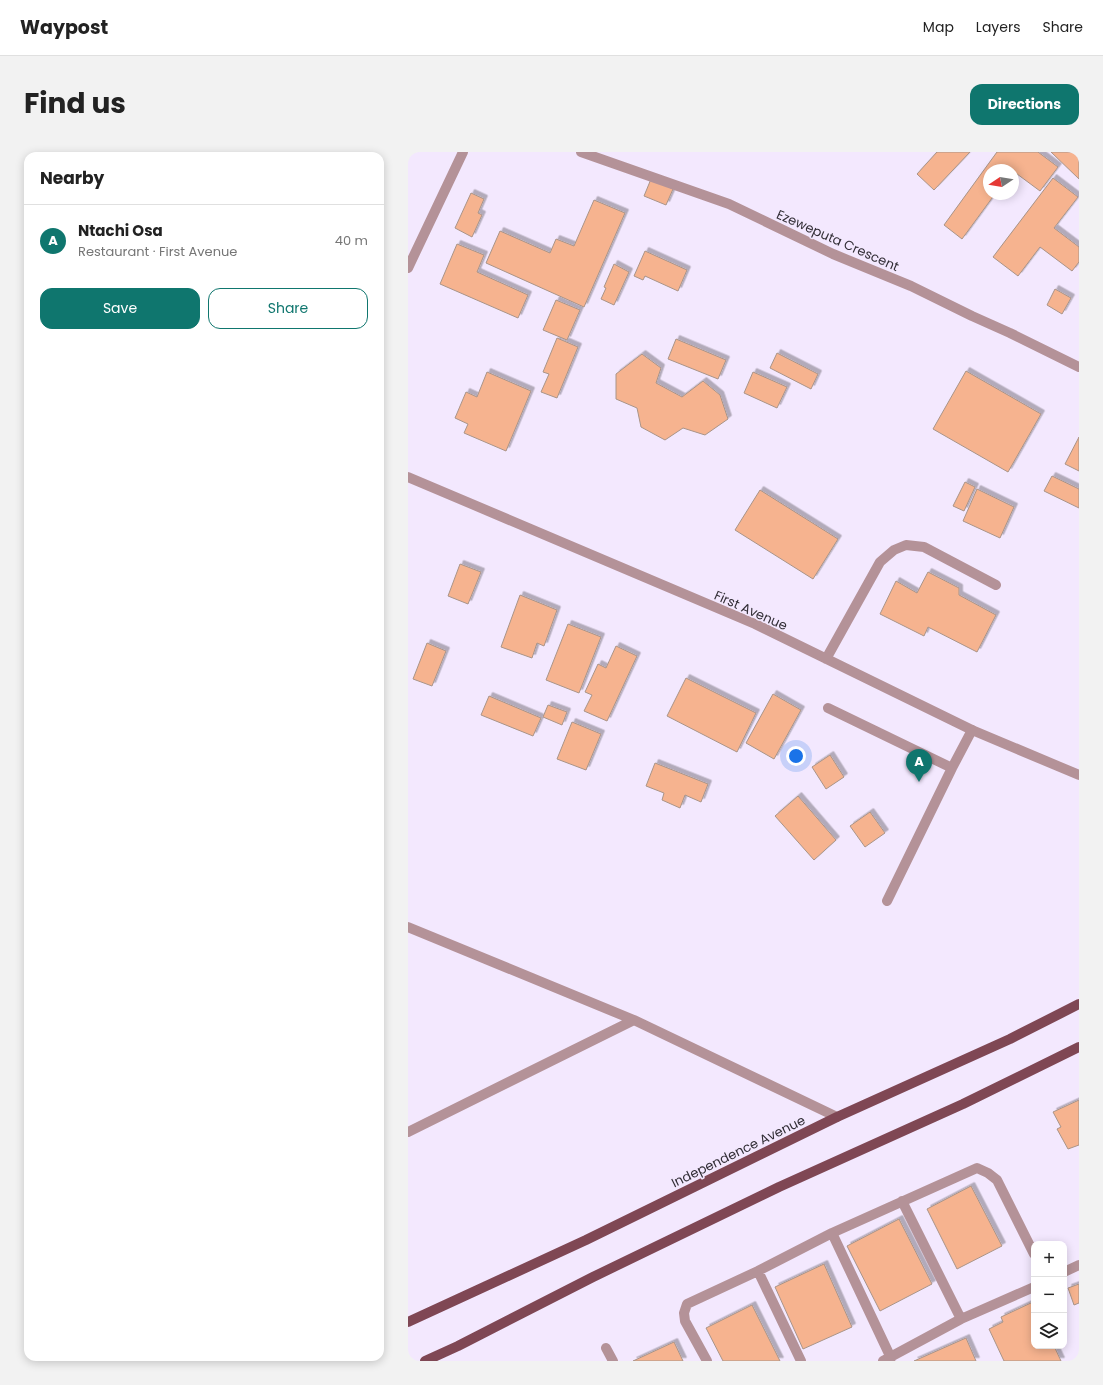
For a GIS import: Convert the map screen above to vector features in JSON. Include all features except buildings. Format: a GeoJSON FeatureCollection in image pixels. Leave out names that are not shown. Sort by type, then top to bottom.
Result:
{"type":"FeatureCollection","features":[{"type":"Feature","properties":{"kind":"main road","name":"Independence Avenue"},"geometry":{"type":"LineString","coordinates":[[408,1322],[586,1240],[837,1117],[1010,1039],[1079,1004]]}},
{"type":"Feature","properties":{"kind":"main road"},"geometry":{"type":"LineString","coordinates":[[425,1361],[779,1187],[963,1104],[1079,1047]]}},
{"type":"Feature","properties":{"kind":"street"},"geometry":{"type":"LineString","coordinates":[[408,268],[463,152]]}},
{"type":"Feature","properties":{"kind":"street","name":"Ezeweputa Crescent"},"geometry":{"type":"LineString","coordinates":[[581,152],[729,204],[833,254],[911,286],[1079,367]]}},
{"type":"Feature","properties":{"kind":"street","name":"First Avenue"},"geometry":{"type":"LineString","coordinates":[[408,477],[755,624],[972,730],[1079,775]]}},
{"type":"Feature","properties":{"kind":"street"},"geometry":{"type":"LineString","coordinates":[[826,659],[880,562],[894,550],[906,544],[924,547],[996,585]]}},
{"type":"Feature","properties":{"kind":"street"},"geometry":{"type":"LineString","coordinates":[[828,708],[952,768]]}},
{"type":"Feature","properties":{"kind":"street"},"geometry":{"type":"LineString","coordinates":[[887,901],[972,730]]}},
{"type":"Feature","properties":{"kind":"street"},"geometry":{"type":"LineString","coordinates":[[408,928],[634,1020],[837,1117]]}},
{"type":"Feature","properties":{"kind":"street"},"geometry":{"type":"LineString","coordinates":[[408,1132],[634,1020]]}},
{"type":"Feature","properties":{"kind":"street"},"geometry":{"type":"LineString","coordinates":[[706,1361],[685,1321],[684,1313],[687,1304],[758,1271],[832,1233],[977,1168],[988,1172],[997,1180],[1031,1248]]}},
{"type":"Feature","properties":{"kind":"street"},"geometry":{"type":"LineString","coordinates":[[902,1201],[961,1319]]}},
{"type":"Feature","properties":{"kind":"street"},"geometry":{"type":"LineString","coordinates":[[832,1233],[887,1359],[961,1319],[1031,1288]]}},
{"type":"Feature","properties":{"kind":"street"},"geometry":{"type":"LineString","coordinates":[[1067,1271],[1079,1265]]}},
{"type":"Feature","properties":{"kind":"street"},"geometry":{"type":"LineString","coordinates":[[758,1271],[801,1361]]}},
{"type":"Feature","properties":{"kind":"street"},"geometry":{"type":"LineString","coordinates":[[606,1348],[613,1361]]}},
{"type":"Feature","properties":{"kind":"place","name":"Ntachi Osa"},"geometry":{"type":"Point","coordinates":[919,782]}}]}
